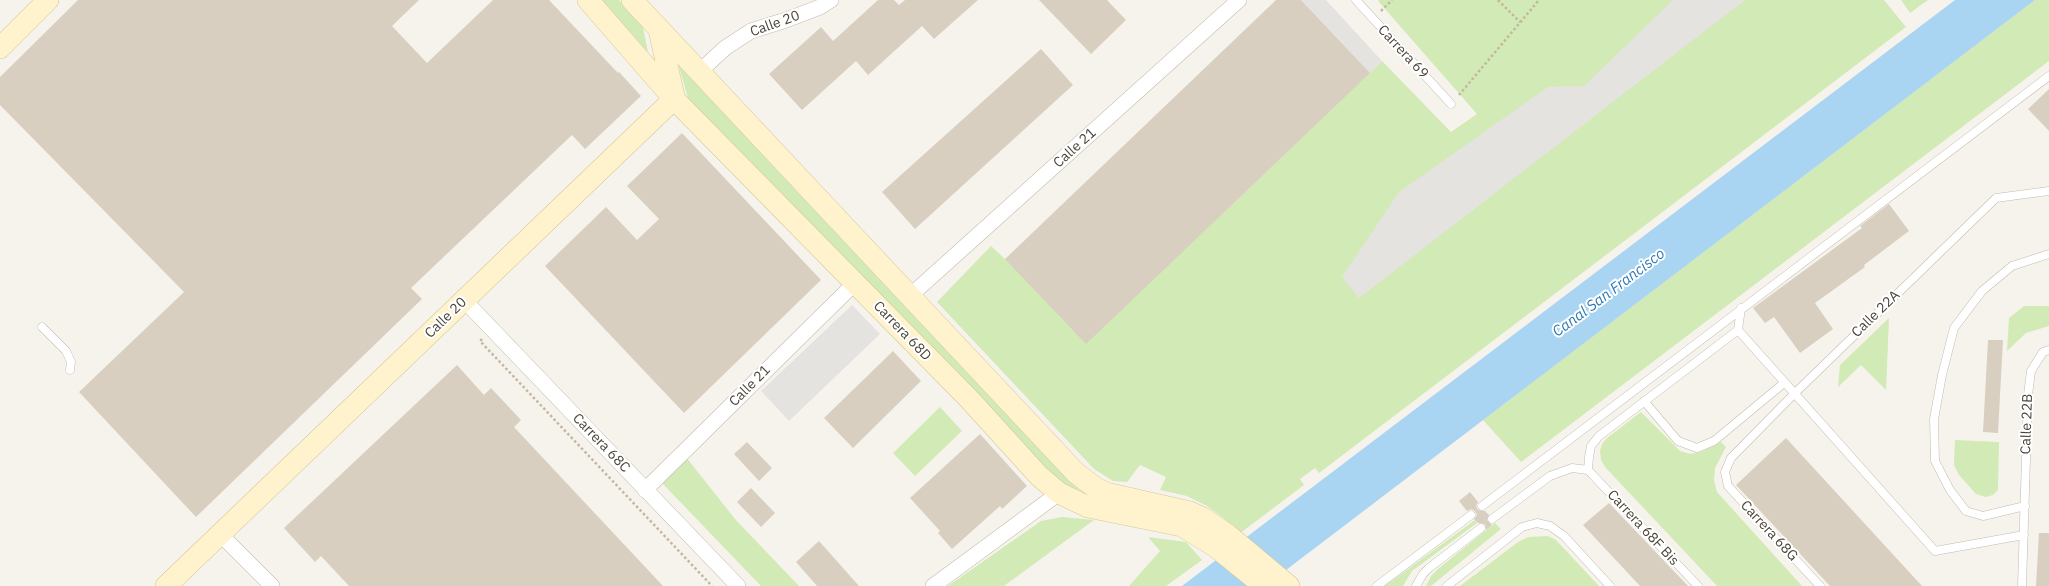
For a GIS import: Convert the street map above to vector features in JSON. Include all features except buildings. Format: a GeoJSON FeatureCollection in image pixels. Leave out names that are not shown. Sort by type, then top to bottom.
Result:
{"type":"FeatureCollection","features":[{"type":"Feature","properties":{"kind":"main road"},"geometry":{"type":"LineString","coordinates":[[0,48],[48,0]]}},
{"type":"Feature","properties":{"kind":"main road","name":"Carrera 68D"},"geometry":{"type":"LineString","coordinates":[[588,0],[674,99],[970,400],[1039,476],[1059,493],[1088,507],[1182,526],[1222,541]]}},
{"type":"Feature","properties":{"kind":"main road","name":"Carrera 68D"},"geometry":{"type":"LineString","coordinates":[[632,0],[1076,473],[1106,493],[1190,512],[1203,518],[1222,541],[1278,584]]}},
{"type":"Feature","properties":{"kind":"main road"},"geometry":{"type":"LineString","coordinates":[[659,29],[674,99]]}},
{"type":"Feature","properties":{"kind":"main road","name":"Calle 20"},"geometry":{"type":"LineString","coordinates":[[166,586],[674,99]]}},
{"type":"Feature","properties":{"kind":"street","name":"Calle 20"},"geometry":{"type":"LineString","coordinates":[[699,72],[725,48],[751,31],[820,7],[831,0]]}},
{"type":"Feature","properties":{"kind":"street","name":"Calle 21"},"geometry":{"type":"LineString","coordinates":[[911,296],[1239,0]]}},
{"type":"Feature","properties":{"kind":"street","name":"Calle 21"},"geometry":{"type":"LineString","coordinates":[[646,490],[855,282]]}},
{"type":"Feature","properties":{"kind":"street","name":"Carrera 68C"},"geometry":{"type":"LineString","coordinates":[[464,300],[738,586]]}},
{"type":"Feature","properties":{"kind":"street"},"geometry":{"type":"LineString","coordinates":[[933,586],[1059,493]]}},
{"type":"Feature","properties":{"kind":"street"},"geometry":{"type":"LineString","coordinates":[[220,534],[272,586]]}},
{"type":"Feature","properties":{"kind":"lane","name":"Carrera 69"},"geometry":{"type":"LineString","coordinates":[[1356,0],[1451,104]]}},
{"type":"Feature","properties":{"kind":"lane"},"geometry":{"type":"LineString","coordinates":[[1482,506],[2049,76]]}},
{"type":"Feature","properties":{"kind":"lane","name":"Calle 22A"},"geometry":{"type":"LineString","coordinates":[[1725,472],[1732,458],[1742,446],[1996,198],[2049,191]]}},
{"type":"Feature","properties":{"kind":"lane"},"geometry":{"type":"LineString","coordinates":[[2025,506],[1983,516],[1966,511],[1950,490],[1935,461],[1934,419],[1942,375],[1954,328],[1982,291],[2012,266],[2049,254]]}},
{"type":"Feature","properties":{"kind":"lane"},"geometry":{"type":"LineString","coordinates":[[1492,519],[1550,476],[1572,468],[1588,470],[1588,457],[1591,446],[1599,436],[1738,330],[1741,308]]}},
{"type":"Feature","properties":{"kind":"lane"},"geometry":{"type":"LineString","coordinates":[[42,327],[66,351],[71,362],[70,370]]}},
{"type":"Feature","properties":{"kind":"lane"},"geometry":{"type":"LineString","coordinates":[[1738,330],[1935,551],[2024,535]]}},
{"type":"Feature","properties":{"kind":"lane","name":"Calle 22B"},"geometry":{"type":"LineString","coordinates":[[2022,586],[2028,395],[2031,371],[2043,352],[2049,350]]}},
{"type":"Feature","properties":{"kind":"lane"},"geometry":{"type":"LineString","coordinates":[[1644,402],[1678,441],[1697,448],[1714,441],[1784,382]]}},
{"type":"Feature","properties":{"kind":"lane","name":"Carrera 68F Bis"},"geometry":{"type":"LineString","coordinates":[[1588,470],[1698,586]]}},
{"type":"Feature","properties":{"kind":"lane","name":"Carrera 68G"},"geometry":{"type":"LineString","coordinates":[[1725,472],[1728,486],[1820,586]]}},
{"type":"Feature","properties":{"kind":"lane"},"geometry":{"type":"LineString","coordinates":[[1377,586],[1471,515]]}},
{"type":"Feature","properties":{"kind":"lane"},"geometry":{"type":"LineString","coordinates":[[1447,586],[1522,527],[1537,523],[1550,526],[1564,536],[1610,586]]}},
{"type":"Feature","properties":{"kind":"lane"},"geometry":{"type":"LineString","coordinates":[[1416,586],[1429,568],[1481,528]]}},
{"type":"Feature","properties":{"kind":"path"},"geometry":{"type":"LineString","coordinates":[[1373,18],[1392,0]]}},
{"type":"Feature","properties":{"kind":"path"},"geometry":{"type":"LineString","coordinates":[[1498,0],[1521,22]]}},
{"type":"Feature","properties":{"kind":"path"},"geometry":{"type":"LineString","coordinates":[[1451,104],[1539,0]]}},
{"type":"Feature","properties":{"kind":"path"},"geometry":{"type":"LineString","coordinates":[[491,329],[480,341],[712,586]]}},
{"type":"Feature","properties":{"kind":"green space"},"geometry":{"type":"Polygon","coordinates":[[[601,0],[619,0],[643,27],[648,52],[601,0]]]}},
{"type":"Feature","properties":{"kind":"green space"},"geometry":{"type":"Polygon","coordinates":[[[1379,0],[1884,0],[1906,27],[1319,473],[1315,468],[1300,479],[1304,485],[1239,534],[1226,520],[1207,506],[1187,496],[1160,490],[1166,477],[1140,465],[1127,482],[1113,481],[1094,469],[937,302],[991,246],[1005,259],[1183,251],[1382,61],[1451,132],[1477,114],[1379,0]]]}},
{"type":"Feature","properties":{"kind":"green space"},"geometry":{"type":"Polygon","coordinates":[[[1901,0],[1928,0],[1910,13],[1901,0]]]}},
{"type":"Feature","properties":{"kind":"green space"},"geometry":{"type":"Polygon","coordinates":[[[2035,0],[2049,0],[2049,61],[1521,462],[1483,420],[2035,0]]]}},
{"type":"Feature","properties":{"kind":"green space"},"geometry":{"type":"Polygon","coordinates":[[[677,60],[772,165],[1040,450],[1077,488],[1096,501],[1059,483],[923,338],[688,98],[677,60]]]}},
{"type":"Feature","properties":{"kind":"green space"},"geometry":{"type":"Polygon","coordinates":[[[2024,306],[2049,306],[2049,326],[2026,333],[2007,351],[2009,318],[2024,306]]]}},
{"type":"Feature","properties":{"kind":"green space"},"geometry":{"type":"Polygon","coordinates":[[[1889,318],[1886,390],[1861,365],[1838,387],[1840,365],[1889,318]]]}},
{"type":"Feature","properties":{"kind":"green space"},"geometry":{"type":"Polygon","coordinates":[[[940,407],[962,431],[915,476],[893,453],[940,407]]]}},
{"type":"Feature","properties":{"kind":"green space"},"geometry":{"type":"Polygon","coordinates":[[[1641,412],[1680,451],[1690,454],[1701,452],[1721,442],[1726,447],[1715,468],[1714,480],[1717,492],[1802,586],[1717,586],[1605,467],[1601,460],[1600,451],[1602,444],[1641,412]]]}},
{"type":"Feature","properties":{"kind":"green space"},"geometry":{"type":"Polygon","coordinates":[[[1955,440],[1999,442],[1998,490],[1993,495],[1986,497],[1976,494],[1959,475],[1954,465],[1955,440]]]}},
{"type":"Feature","properties":{"kind":"green space"},"geometry":{"type":"Polygon","coordinates":[[[686,457],[735,519],[799,586],[761,586],[662,483],[686,457]]]}},
{"type":"Feature","properties":{"kind":"green space"},"geometry":{"type":"Polygon","coordinates":[[[1062,517],[1094,520],[1004,586],[948,586],[1041,521],[1062,517]]]}},
{"type":"Feature","properties":{"kind":"green space"},"geometry":{"type":"Polygon","coordinates":[[[1475,520],[1477,523],[1412,571],[1403,586],[1385,586],[1475,520]]]}},
{"type":"Feature","properties":{"kind":"green space"},"geometry":{"type":"Polygon","coordinates":[[[1495,523],[1501,529],[1431,586],[1426,586],[1431,576],[1438,569],[1495,523]]]}},
{"type":"Feature","properties":{"kind":"green space"},"geometry":{"type":"Polygon","coordinates":[[[1548,536],[1556,540],[1599,586],[1460,586],[1518,542],[1528,537],[1548,536]]]}},
{"type":"Feature","properties":{"kind":"green space"},"geometry":{"type":"Polygon","coordinates":[[[1148,537],[1186,542],[1202,560],[1166,586],[1129,586],[1160,551],[1148,537]]]}},
{"type":"Feature","properties":{"kind":"shaded area"},"geometry":{"type":"Polygon","coordinates":[[[1301,0],[1326,0],[1382,61],[1370,73],[1301,0]]]}},
{"type":"Feature","properties":{"kind":"shaded area"},"geometry":{"type":"Polygon","coordinates":[[[1673,0],[1745,0],[1359,298],[1342,277],[1399,192],[1548,87],[1584,86],[1673,0]]]}},
{"type":"Feature","properties":{"kind":"shaded area"},"geometry":{"type":"Polygon","coordinates":[[[852,305],[880,334],[789,421],[761,391],[852,305]]]}},
{"type":"Feature","properties":{"kind":"water","name":"Canal San Francisco"},"geometry":{"type":"Polygon","coordinates":[[[1955,0],[2035,0],[1265,586],[1182,586],[1955,0]]]}}]}
